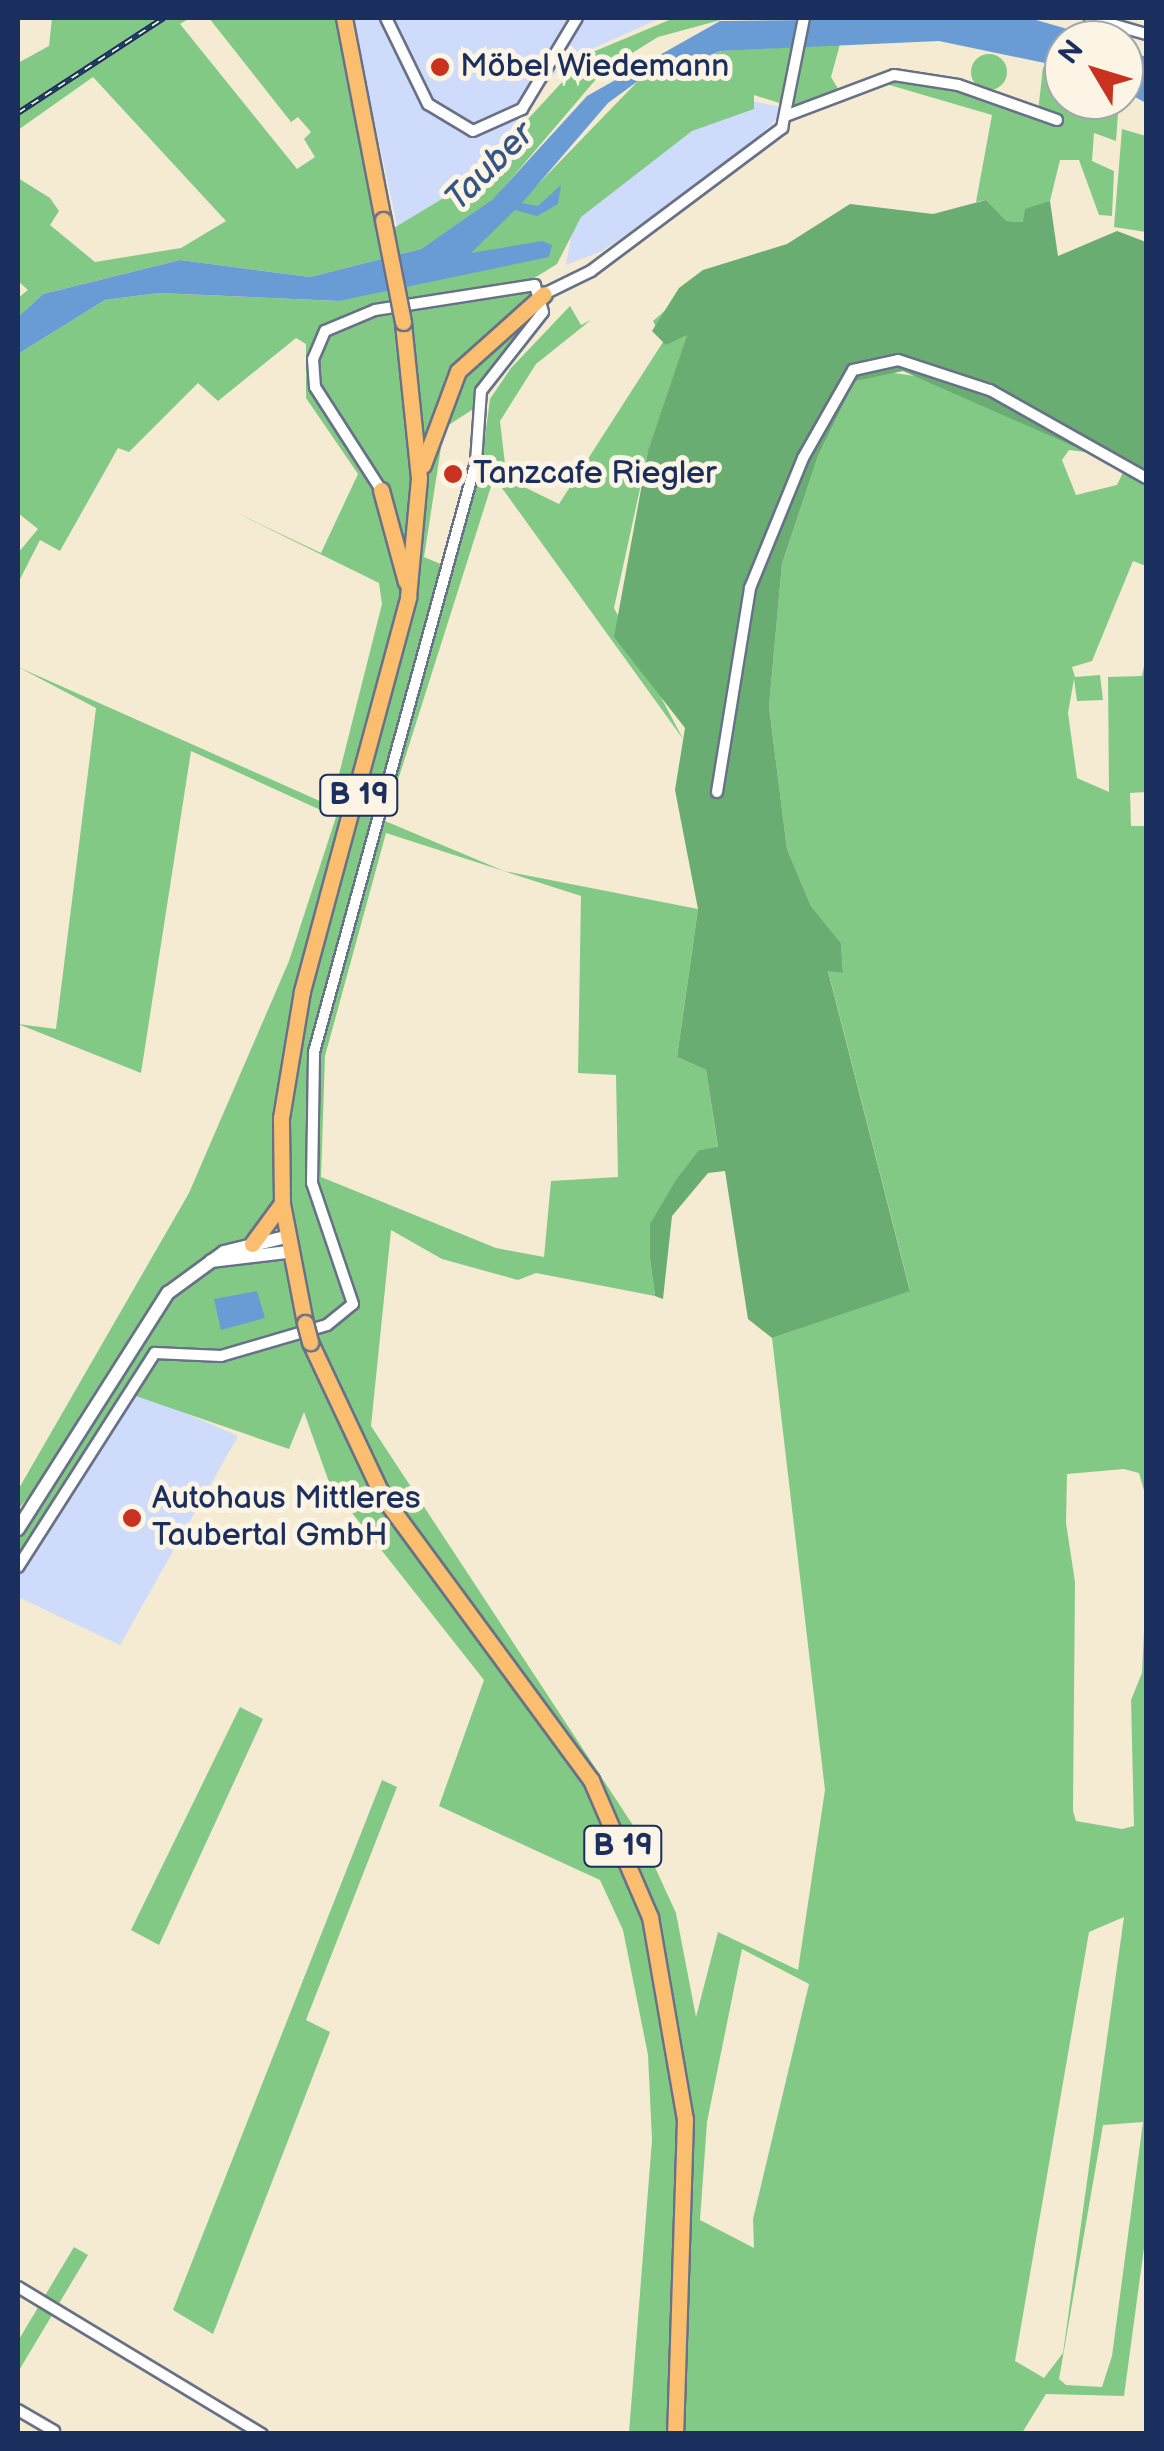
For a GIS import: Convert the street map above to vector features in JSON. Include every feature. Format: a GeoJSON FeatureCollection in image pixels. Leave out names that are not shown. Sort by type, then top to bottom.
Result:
{"type":"FeatureCollection","features":[{"type":"Feature","properties":{"kind":"main road","name":"B 19"},"geometry":{"type":"LineString","coordinates":[[344,18],[403,322],[419,478],[408,597],[293,1028],[282,1204],[310,1342],[383,1497],[591,1780],[650,1917],[685,2119],[675,2434]]}},
{"type":"Feature","properties":{"kind":"main road"},"geometry":{"type":"LineString","coordinates":[[419,478],[458,371],[544,294]]}},
{"type":"Feature","properties":{"kind":"main road"},"geometry":{"type":"LineString","coordinates":[[381,490],[408,597]]}},
{"type":"Feature","properties":{"kind":"main road"},"geometry":{"type":"LineString","coordinates":[[252,1244],[282,1204]]}},
{"type":"Feature","properties":{"kind":"street"},"geometry":{"type":"LineString","coordinates":[[386,18],[428,104],[473,130],[522,108],[577,18]]}},
{"type":"Feature","properties":{"kind":"street"},"geometry":{"type":"LineString","coordinates":[[544,294],[682,207],[773,138],[788,116],[804,18]]}},
{"type":"Feature","properties":{"kind":"street"},"geometry":{"type":"LineString","coordinates":[[1090,18],[1146,34]]}},
{"type":"Feature","properties":{"kind":"street"},"geometry":{"type":"LineString","coordinates":[[788,116],[894,75],[958,85],[1044,115]]}},
{"type":"Feature","properties":{"kind":"street"},"geometry":{"type":"LineString","coordinates":[[381,490],[316,388],[312,359],[325,332],[374,310],[526,282],[544,294]]}},
{"type":"Feature","properties":{"kind":"street"},"geometry":{"type":"LineString","coordinates":[[18,1567],[148,1361],[167,1348],[221,1356],[328,1325],[353,1304],[312,1183],[314,1052],[462,514],[481,391],[543,312],[544,294]]}},
{"type":"Feature","properties":{"kind":"street"},"geometry":{"type":"LineString","coordinates":[[717,792],[750,588],[803,458],[853,370],[898,360],[990,390],[1146,478]]}},
{"type":"Feature","properties":{"kind":"street"},"geometry":{"type":"LineString","coordinates":[[18,1528],[146,1320],[211,1261],[252,1244],[288,1244]]}},
{"type":"Feature","properties":{"kind":"street"},"geometry":{"type":"LineString","coordinates":[[211,1261],[288,1244]]}},
{"type":"Feature","properties":{"kind":"street"},"geometry":{"type":"LineString","coordinates":[[18,2287],[262,2434]]}},
{"type":"Feature","properties":{"kind":"street"},"geometry":{"type":"LineString","coordinates":[[18,2410],[54,2431]]}},
{"type":"Feature","properties":{"kind":"shaded area"},"geometry":{"type":"Polygon","coordinates":[[[352,18],[661,18],[565,61],[455,198],[399,234],[352,18]]]}},
{"type":"Feature","properties":{"kind":"shaded area"},"geometry":{"type":"Polygon","coordinates":[[[745,100],[787,108],[736,160],[602,251],[566,265],[574,220],[661,147],[745,100]]]}},
{"type":"Feature","properties":{"kind":"shaded area"},"geometry":{"type":"Polygon","coordinates":[[[135,1391],[238,1436],[120,1645],[18,1597],[18,1578],[135,1391]]]}},
{"type":"Feature","properties":{"kind":"green space"},"geometry":{"type":"Polygon","coordinates":[[[52,18],[190,18],[180,24],[297,169],[315,157],[304,139],[311,132],[298,117],[291,122],[209,18],[344,18],[383,220],[379,237],[470,182],[588,54],[674,18],[728,18],[658,37],[603,71],[493,200],[421,249],[310,277],[180,260],[43,294],[18,317],[18,298],[28,290],[18,281],[18,178],[50,198],[59,211],[50,225],[95,262],[181,248],[226,221],[93,77],[18,130],[18,63],[49,46],[52,18]]]}},
{"type":"Feature","properties":{"kind":"green space"},"geometry":{"type":"Polygon","coordinates":[[[840,44],[831,77],[840,92],[813,111],[788,115],[786,105],[754,95],[754,109],[692,131],[581,217],[557,264],[528,282],[546,306],[496,364],[478,406],[444,428],[424,557],[443,565],[476,462],[478,416],[485,437],[490,399],[511,368],[570,306],[581,325],[591,320],[536,364],[500,421],[505,464],[518,484],[559,504],[663,342],[653,321],[708,273],[648,452],[614,608],[683,739],[494,477],[385,821],[504,871],[698,909],[677,1057],[706,1070],[718,1148],[699,1150],[650,1259],[655,1296],[536,1273],[518,1280],[442,1259],[391,1230],[371,1426],[642,1839],[676,1913],[696,2017],[718,1932],[798,1970],[825,1790],[772,1338],[910,1290],[828,970],[843,973],[841,943],[811,906],[787,849],[769,707],[782,564],[818,456],[855,381],[873,370],[936,379],[1093,453],[1069,450],[1062,460],[1076,495],[1117,485],[1126,466],[1146,478],[1146,566],[1133,561],[1092,661],[1072,667],[1075,677],[1100,675],[1103,700],[1077,701],[1074,679],[1068,713],[1077,778],[1109,792],[1108,677],[1142,676],[1146,656],[1146,792],[1130,793],[1131,826],[1146,826],[1146,1589],[1146,2233],[1124,2396],[1046,2394],[1022,2433],[629,2433],[652,2140],[648,2055],[623,1930],[600,1880],[439,1806],[484,1680],[330,1485],[304,1412],[289,1449],[130,1394],[18,1567],[18,1529],[57,1466],[18,1509],[18,1490],[189,1193],[289,961],[336,817],[191,751],[141,1073],[18,1024],[56,1029],[96,708],[18,667],[331,806],[382,604],[379,583],[239,514],[321,553],[358,474],[306,398],[306,344],[296,338],[218,401],[198,383],[129,452],[118,448],[60,551],[40,540],[18,583],[18,553],[38,529],[18,513],[18,354],[105,300],[159,293],[338,301],[392,284],[482,242],[638,81],[722,51],[840,44]],[[386,833],[325,1056],[321,1177],[496,1248],[544,1257],[551,1181],[618,1177],[616,1075],[578,1073],[581,896],[386,833]],[[282,1205],[268,1230],[224,1252],[288,1252],[282,1205]],[[1124,1469],[1067,1474],[1066,1523],[1075,1582],[1076,1821],[1122,1829],[1134,1826],[1131,1700],[1142,1673],[1145,1494],[1139,1473],[1124,1469]],[[1124,1917],[1089,1932],[1015,2361],[1044,2378],[1063,2353],[1124,1917]],[[742,1949],[707,2122],[700,2220],[754,2248],[753,2219],[809,1984],[742,1949]],[[1143,2122],[1103,2125],[1059,2379],[1066,2385],[1102,2387],[1112,2356],[1143,2122]]]}},
{"type":"Feature","properties":{"kind":"green space"},"geometry":{"type":"Polygon","coordinates":[[[989,54],[1002,59],[1007,72],[1002,85],[989,90],[976,85],[971,72],[976,59],[989,54]]]}},
{"type":"Feature","properties":{"kind":"green space"},"geometry":{"type":"Polygon","coordinates":[[[1043,67],[1044,120],[1118,120],[1116,141],[1094,133],[1092,161],[1114,171],[1112,216],[1099,215],[1079,160],[1060,160],[1050,201],[1023,222],[1005,221],[986,200],[976,202],[992,115],[886,84],[894,75],[958,85],[1038,112],[1043,67]]]}},
{"type":"Feature","properties":{"kind":"green space"},"geometry":{"type":"Polygon","coordinates":[[[1122,129],[1146,136],[1146,232],[1114,227],[1122,129]]]}},
{"type":"Feature","properties":{"kind":"green space"},"geometry":{"type":"Polygon","coordinates":[[[986,200],[1006,221],[1023,222],[1025,209],[1050,201],[1058,256],[1117,231],[1146,242],[1146,478],[903,371],[855,381],[818,456],[782,564],[769,707],[787,849],[811,906],[841,943],[843,973],[828,971],[910,1291],[772,1338],[748,1319],[725,1171],[708,1173],[672,1216],[663,1299],[655,1296],[650,1259],[650,1224],[676,1180],[699,1150],[718,1147],[706,1070],[677,1057],[698,909],[675,790],[685,728],[614,637],[648,451],[687,335],[666,345],[652,331],[679,288],[703,270],[787,244],[850,204],[933,214],[986,200]]]}},
{"type":"Feature","properties":{"kind":"green space"},"geometry":{"type":"Polygon","coordinates":[[[240,1707],[263,1719],[159,1945],[131,1930],[240,1707]]]}},
{"type":"Feature","properties":{"kind":"green space"},"geometry":{"type":"Polygon","coordinates":[[[382,1780],[397,1787],[306,2020],[330,2032],[213,2334],[173,2310],[382,1780]]]}},
{"type":"Feature","properties":{"kind":"green space"},"geometry":{"type":"Polygon","coordinates":[[[74,2247],[88,2255],[18,2372],[18,2341],[74,2247]]]}},
{"type":"Feature","properties":{"kind":"water"},"geometry":{"type":"Polygon","coordinates":[[[1029,18],[1044,22],[1044,63],[939,41],[721,51],[638,81],[608,103],[522,203],[538,206],[561,185],[558,204],[537,216],[515,210],[471,253],[542,241],[552,245],[549,257],[339,301],[159,293],[105,300],[18,354],[18,317],[43,294],[180,260],[310,277],[421,249],[492,200],[587,96],[720,21],[1029,18]]]}},
{"type":"Feature","properties":{"kind":"water"},"geometry":{"type":"Polygon","coordinates":[[[1144,56],[1146,57],[1144,102],[1144,56]]]}},
{"type":"Feature","properties":{"kind":"water"},"geometry":{"type":"Polygon","coordinates":[[[257,1291],[265,1318],[221,1330],[214,1299],[257,1291]]]}},
{"type":"Feature","properties":{"kind":"railway"},"geometry":{"type":"LineString","coordinates":[[18,113],[164,18]]}},
{"type":"Feature","properties":{"kind":"place","name":"Möbel Wiedemann"},"geometry":{"type":"Point","coordinates":[440,67]}},
{"type":"Feature","properties":{"kind":"place","name":"Tanzcafe Riegler"},"geometry":{"type":"Point","coordinates":[453,474]}},
{"type":"Feature","properties":{"kind":"place","name":"Autohaus Mittleres Taubertal GmbH"},"geometry":{"type":"Point","coordinates":[132,1518]}},
{"type":"Feature","properties":{"kind":"water label","name":"Tauber"},"geometry":{"type":"Point","coordinates":[490,167]}}]}
